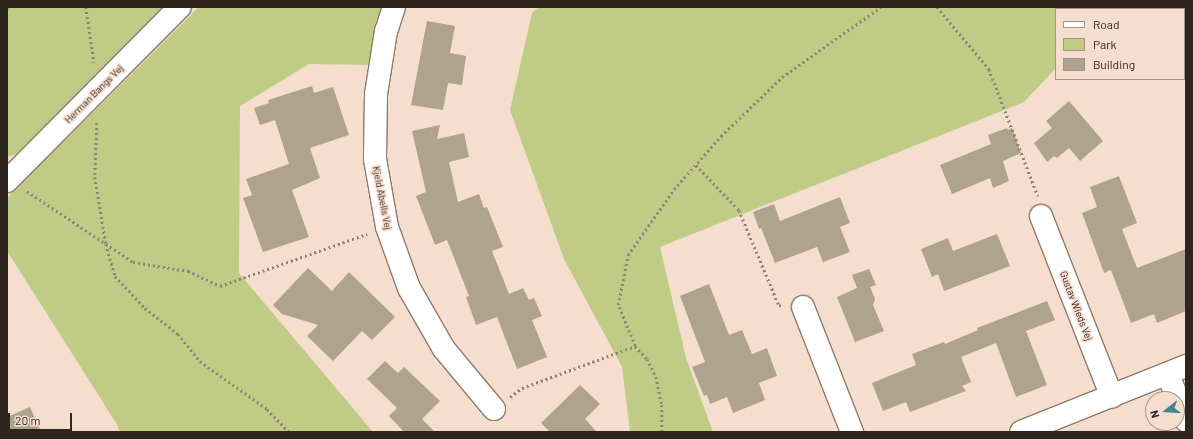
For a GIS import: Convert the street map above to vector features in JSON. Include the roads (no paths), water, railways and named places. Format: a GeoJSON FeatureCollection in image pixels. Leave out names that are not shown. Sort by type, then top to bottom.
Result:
{"type":"FeatureCollection","features":[{"type":"Feature","properties":{"kind":"street","name":"Herman Bangs Vej"},"geometry":{"type":"LineString","coordinates":[[8,180],[180,7]]}},
{"type":"Feature","properties":{"kind":"street","name":"Kjeld Abells Vej"},"geometry":{"type":"LineString","coordinates":[[394,7],[386,31],[376,94],[375,159],[387,227],[409,288],[444,349],[494,409]]}},
{"type":"Feature","properties":{"kind":"street","name":"Gustav Wieds Vej"},"geometry":{"type":"LineString","coordinates":[[1041,216],[1112,396]]}},
{"type":"Feature","properties":{"kind":"street"},"geometry":{"type":"LineString","coordinates":[[803,307],[852,432]]}},
{"type":"Feature","properties":{"kind":"street"},"geometry":{"type":"LineString","coordinates":[[1021,432],[1177,370],[1186,421]]}}]}
